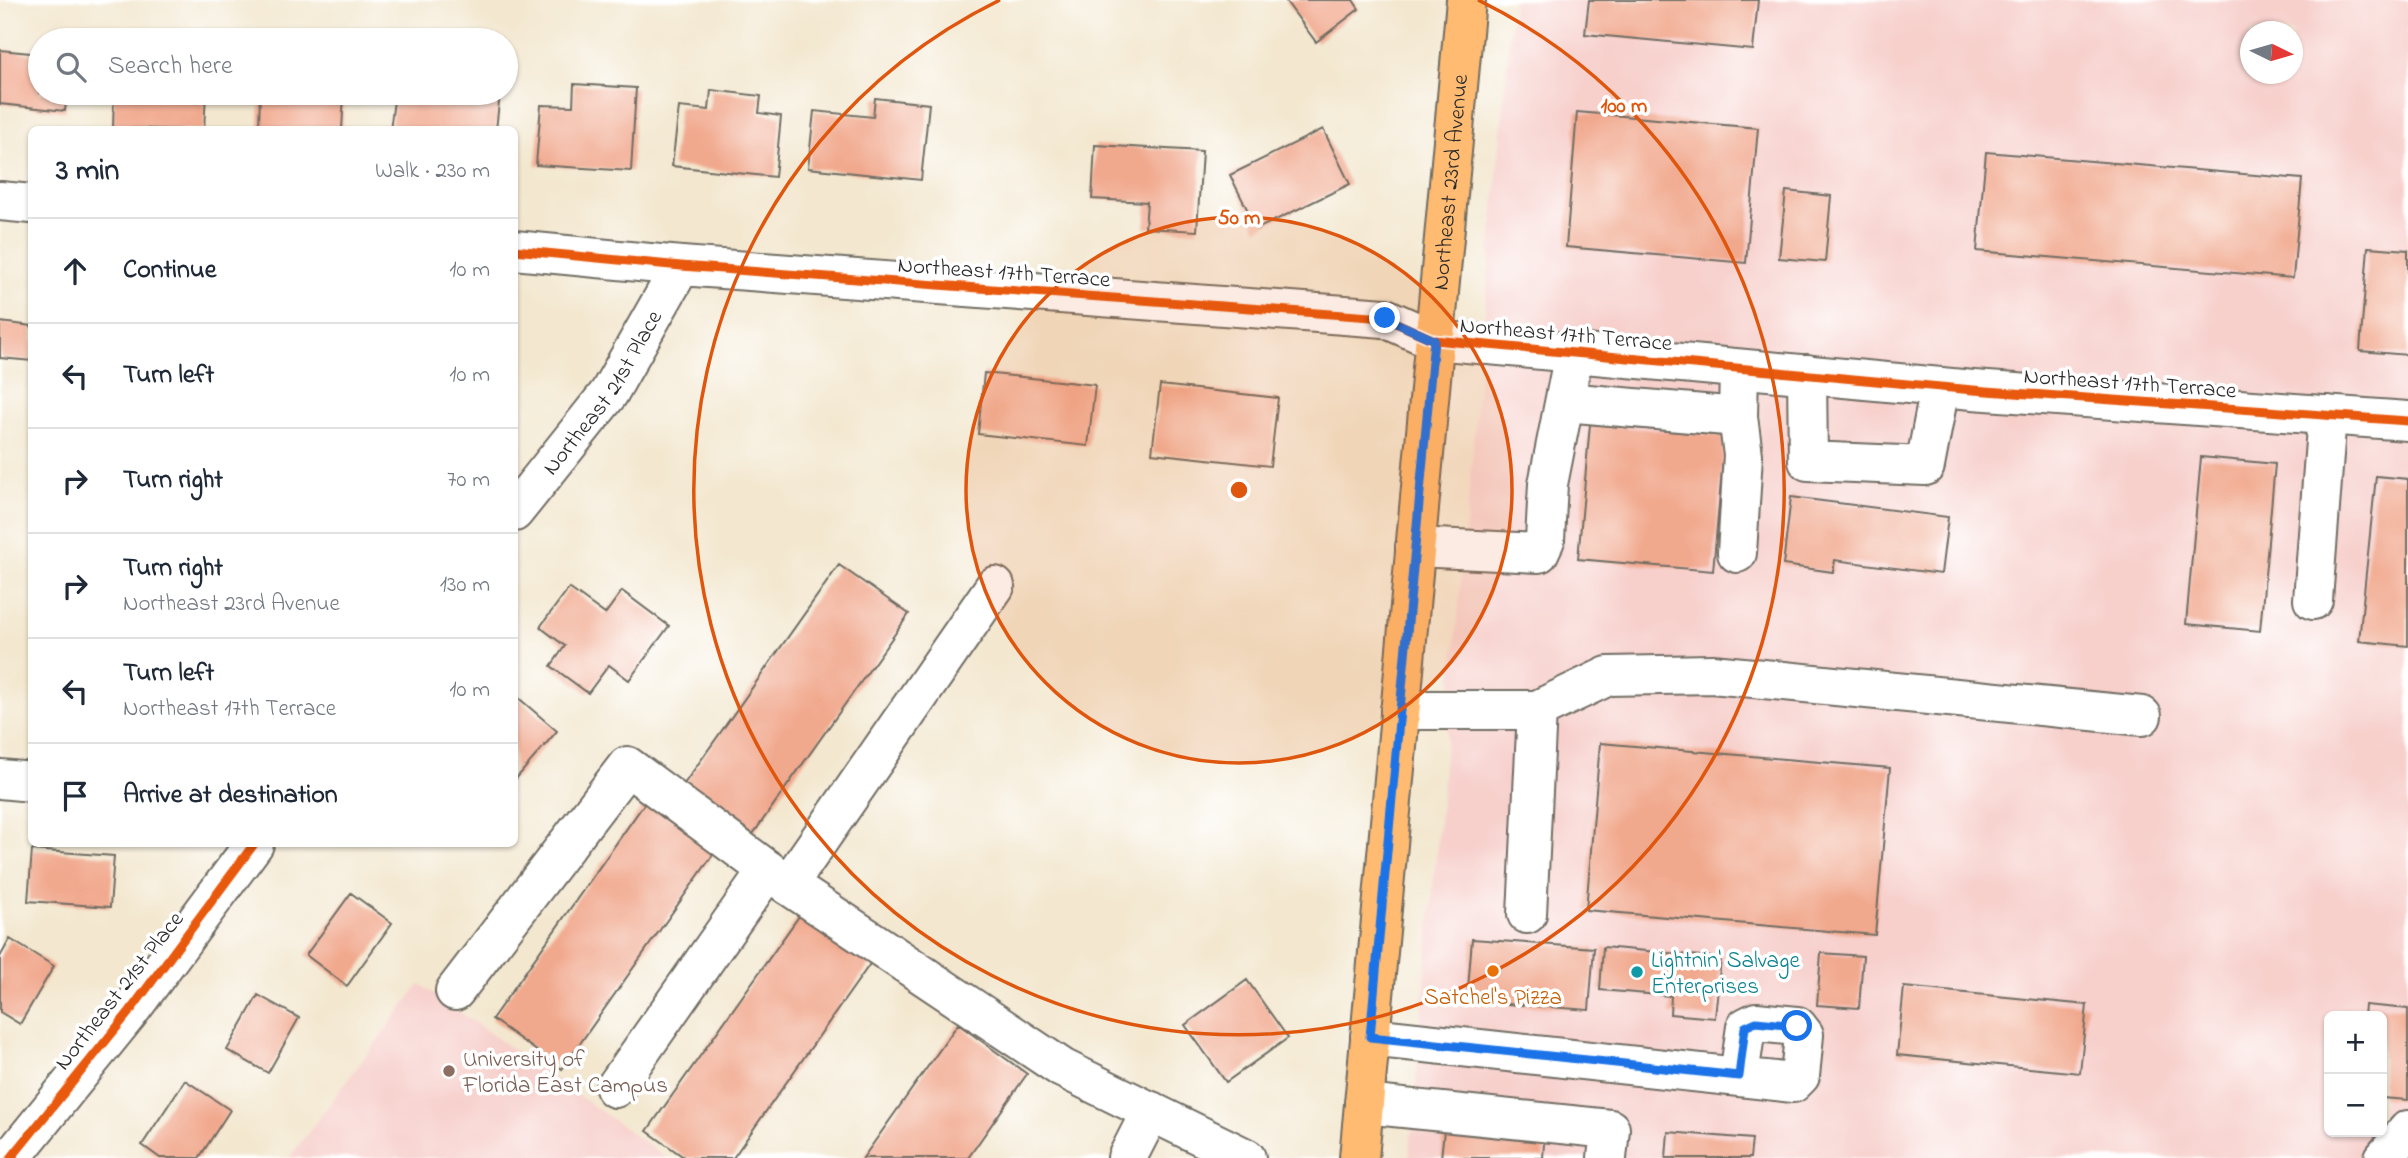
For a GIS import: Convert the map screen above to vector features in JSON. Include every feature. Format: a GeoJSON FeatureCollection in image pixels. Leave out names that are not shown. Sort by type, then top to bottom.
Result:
{"type":"FeatureCollection","features":[{"type":"Feature","properties":{"kind":"main road","name":"Northeast 23rd Avenue"},"geometry":{"type":"LineString","coordinates":[[1359,1158],[1466,0]]}},
{"type":"Feature","properties":{"kind":"street"},"geometry":{"type":"LineString","coordinates":[[0,201],[28,204]]}},
{"type":"Feature","properties":{"kind":"street","name":"Northeast 17th Terrace"},"geometry":{"type":"LineString","coordinates":[[518,250],[681,266],[1385,318],[1434,340],[1940,387],[2408,421]]}},
{"type":"Feature","properties":{"kind":"street","name":"Northeast 21st Place"},"geometry":{"type":"LineString","coordinates":[[518,507],[609,393],[681,266]]}},
{"type":"Feature","properties":{"kind":"street"},"geometry":{"type":"LineString","coordinates":[[1415,547],[1539,553],[1545,540],[1548,484],[1574,353]]}},
{"type":"Feature","properties":{"kind":"street"},"geometry":{"type":"LineString","coordinates":[[1737,553],[1743,455],[1738,417],[1740,369]]}},
{"type":"Feature","properties":{"kind":"street"},"geometry":{"type":"LineString","coordinates":[[1807,374],[1808,461],[1925,466],[1940,387]]}},
{"type":"Feature","properties":{"kind":"street"},"geometry":{"type":"LineString","coordinates":[[1565,402],[1738,417]]}},
{"type":"Feature","properties":{"kind":"street"},"geometry":{"type":"LineString","coordinates":[[2313,600],[2327,415]]}},
{"type":"Feature","properties":{"kind":"street"},"geometry":{"type":"LineString","coordinates":[[615,1088],[778,877],[995,586]]}},
{"type":"Feature","properties":{"kind":"street"},"geometry":{"type":"LineString","coordinates":[[1400,710],[1537,709],[1608,676],[1712,674],[2142,716]]}},
{"type":"Feature","properties":{"kind":"street"},"geometry":{"type":"LineString","coordinates":[[1527,914],[1537,709]]}},
{"type":"Feature","properties":{"kind":"street"},"geometry":{"type":"LineString","coordinates":[[454,990],[627,766],[778,877],[1062,1068],[1246,1158]]}},
{"type":"Feature","properties":{"kind":"street"},"geometry":{"type":"LineString","coordinates":[[0,779],[28,782]]}},
{"type":"Feature","properties":{"kind":"street","name":"Northeast 21st Place"},"geometry":{"type":"LineString","coordinates":[[11,1158],[130,1011],[252,847]]}},
{"type":"Feature","properties":{"kind":"street"},"geometry":{"type":"LineString","coordinates":[[1370,1037],[1739,1076]]}},
{"type":"Feature","properties":{"kind":"street"},"geometry":{"type":"LineString","coordinates":[[1364,1104],[1610,1129],[1607,1158]]}},
{"type":"Feature","properties":{"kind":"street"},"geometry":{"type":"LineString","coordinates":[[1126,1158],[1151,1111]]}},
{"type":"Feature","properties":{"kind":"street"},"geometry":{"type":"LineString","coordinates":[[2384,1158],[2408,1130]]}},
{"type":"Feature","properties":{"kind":"shaded area"},"geometry":{"type":"Polygon","coordinates":[[[1513,0],[2408,0],[2408,1158],[1409,1158],[1513,0]]]}},
{"type":"Feature","properties":{"kind":"shaded area","name":"University of Florida East Campus"},"geometry":{"type":"Polygon","coordinates":[[[420,984],[667,1158],[289,1158],[420,984]]]}},
{"type":"Feature","properties":{"kind":"building"},"geometry":{"type":"Polygon","coordinates":[[[1285,0],[1353,0],[1359,9],[1316,42],[1285,0]]]}},
{"type":"Feature","properties":{"kind":"building"},"geometry":{"type":"Polygon","coordinates":[[[1589,0],[1758,0],[1753,50],[1585,34],[1589,0]]]}},
{"type":"Feature","properties":{"kind":"building"},"geometry":{"type":"Polygon","coordinates":[[[0,50],[28,53],[28,105],[66,105],[65,111],[0,104],[0,50]]]}},
{"type":"Feature","properties":{"kind":"building"},"geometry":{"type":"Polygon","coordinates":[[[574,84],[636,88],[631,171],[536,165],[541,105],[573,106],[574,84]]]}},
{"type":"Feature","properties":{"kind":"building"},"geometry":{"type":"Polygon","coordinates":[[[711,90],[761,96],[759,113],[781,116],[775,177],[672,166],[679,107],[709,110],[711,90]]]}},
{"type":"Feature","properties":{"kind":"building"},"geometry":{"type":"Polygon","coordinates":[[[875,98],[929,104],[921,180],[808,168],[814,111],[873,117],[875,98]]]}},
{"type":"Feature","properties":{"kind":"building"},"geometry":{"type":"Polygon","coordinates":[[[114,105],[205,105],[204,126],[113,126],[114,105]]]}},
{"type":"Feature","properties":{"kind":"building"},"geometry":{"type":"Polygon","coordinates":[[[260,105],[343,105],[342,126],[259,126],[260,105]]]}},
{"type":"Feature","properties":{"kind":"building"},"geometry":{"type":"Polygon","coordinates":[[[393,105],[499,105],[496,126],[391,126],[393,105]]]}},
{"type":"Feature","properties":{"kind":"building"},"geometry":{"type":"Polygon","coordinates":[[[1577,112],[1758,128],[1746,263],[1566,247],[1577,112]]]}},
{"type":"Feature","properties":{"kind":"building"},"geometry":{"type":"Polygon","coordinates":[[[1323,129],[1350,184],[1257,229],[1230,175],[1323,129]]]}},
{"type":"Feature","properties":{"kind":"building"},"geometry":{"type":"Polygon","coordinates":[[[1095,145],[1202,151],[1197,231],[1145,228],[1147,202],[1092,199],[1095,145]]]}},
{"type":"Feature","properties":{"kind":"building"},"geometry":{"type":"Polygon","coordinates":[[[1986,152],[2302,179],[2293,278],[1977,251],[1986,152]]]}},
{"type":"Feature","properties":{"kind":"building"},"geometry":{"type":"Polygon","coordinates":[[[1786,191],[1831,196],[1825,262],[1779,258],[1786,191]]]}},
{"type":"Feature","properties":{"kind":"building"},"geometry":{"type":"Polygon","coordinates":[[[2368,247],[2408,250],[2408,355],[2360,351],[2368,247]]]}},
{"type":"Feature","properties":{"kind":"building"},"geometry":{"type":"Polygon","coordinates":[[[0,322],[28,326],[28,361],[0,358],[0,322]]]}},
{"type":"Feature","properties":{"kind":"building"},"geometry":{"type":"Polygon","coordinates":[[[984,373],[1095,385],[1088,446],[978,434],[984,373]]]}},
{"type":"Feature","properties":{"kind":"building"},"geometry":{"type":"Polygon","coordinates":[[[1160,385],[1278,398],[1270,466],[1152,453],[1160,385]]]}},
{"type":"Feature","properties":{"kind":"building"},"geometry":{"type":"Polygon","coordinates":[[[1590,424],[1725,436],[1713,571],[1578,559],[1590,424]]]}},
{"type":"Feature","properties":{"kind":"building"},"geometry":{"type":"Polygon","coordinates":[[[2201,457],[2275,464],[2260,631],[2186,624],[2201,457]]]}},
{"type":"Feature","properties":{"kind":"building"},"geometry":{"type":"Polygon","coordinates":[[[2376,476],[2408,479],[2408,646],[2359,641],[2376,476]]]}},
{"type":"Feature","properties":{"kind":"building"},"geometry":{"type":"Polygon","coordinates":[[[1791,497],[1948,517],[1941,574],[1835,560],[1833,572],[1783,565],[1791,497]]]}},
{"type":"Feature","properties":{"kind":"building"},"geometry":{"type":"Polygon","coordinates":[[[839,565],[909,614],[753,834],[684,784],[839,565]]]}},
{"type":"Feature","properties":{"kind":"building"},"geometry":{"type":"Polygon","coordinates":[[[569,588],[605,614],[622,591],[669,626],[629,680],[609,665],[588,693],[551,666],[565,646],[540,627],[569,588]]]}},
{"type":"Feature","properties":{"kind":"building"},"geometry":{"type":"Polygon","coordinates":[[[518,697],[557,731],[518,776],[518,697]]]}},
{"type":"Feature","properties":{"kind":"building"},"geometry":{"type":"Polygon","coordinates":[[[1600,743],[1890,768],[1875,935],[1586,910],[1600,743]]]}},
{"type":"Feature","properties":{"kind":"building"},"geometry":{"type":"Polygon","coordinates":[[[647,800],[717,849],[562,1069],[492,1019],[647,800]]]}},
{"type":"Feature","properties":{"kind":"building"},"geometry":{"type":"Polygon","coordinates":[[[32,850],[114,856],[110,907],[28,901],[32,850]]]}},
{"type":"Feature","properties":{"kind":"building"},"geometry":{"type":"Polygon","coordinates":[[[351,893],[392,923],[347,986],[306,955],[351,893]]]}},
{"type":"Feature","properties":{"kind":"building"},"geometry":{"type":"Polygon","coordinates":[[[802,912],[872,961],[733,1158],[685,1158],[647,1131],[802,912]]]}},
{"type":"Feature","properties":{"kind":"building"},"geometry":{"type":"Polygon","coordinates":[[[10,939],[54,966],[20,1024],[0,1012],[0,957],[10,939]]]}},
{"type":"Feature","properties":{"kind":"building"},"geometry":{"type":"Polygon","coordinates":[[[1472,939],[1594,948],[1589,1010],[1467,1001],[1472,939]]]}},
{"type":"Feature","properties":{"kind":"building"},"geometry":{"type":"Polygon","coordinates":[[[1603,947],[1721,958],[1715,1018],[1670,1014],[1671,996],[1600,990],[1603,947]]]}},
{"type":"Feature","properties":{"kind":"building"},"geometry":{"type":"Polygon","coordinates":[[[1821,953],[1863,956],[1859,1008],[1817,1005],[1821,953]]]}},
{"type":"Feature","properties":{"kind":"building"},"geometry":{"type":"Polygon","coordinates":[[[1247,980],[1288,1038],[1226,1082],[1185,1025],[1247,980]]]}},
{"type":"Feature","properties":{"kind":"building"},"geometry":{"type":"Polygon","coordinates":[[[1904,987],[2087,1005],[2080,1073],[1897,1055],[1904,987]]]}},
{"type":"Feature","properties":{"kind":"building"},"geometry":{"type":"Polygon","coordinates":[[[258,995],[299,1018],[268,1073],[227,1050],[258,995]]]}},
{"type":"Feature","properties":{"kind":"building"},"geometry":{"type":"Polygon","coordinates":[[[2365,1005],[2408,1009],[2408,1100],[2387,1098],[2387,1011],[2364,1011],[2365,1005]]]}},
{"type":"Feature","properties":{"kind":"building"},"geometry":{"type":"Polygon","coordinates":[[[958,1024],[1027,1074],[968,1158],[863,1158],[958,1024]]]}},
{"type":"Feature","properties":{"kind":"building"},"geometry":{"type":"Polygon","coordinates":[[[185,1080],[230,1110],[199,1158],[160,1158],[142,1145],[185,1080]]]}},
{"type":"Feature","properties":{"kind":"building"},"geometry":{"type":"Polygon","coordinates":[[[1445,1121],[1545,1130],[1543,1158],[1441,1158],[1445,1121]]]}},
{"type":"Feature","properties":{"kind":"building"},"geometry":{"type":"Polygon","coordinates":[[[1668,1132],[1752,1139],[1750,1158],[1666,1158],[1668,1132]]]}},
{"type":"Feature","properties":{"kind":"cycle path"},"geometry":{"type":"LineString","coordinates":[[518,250],[681,266],[1385,318],[1434,340],[1973,390],[2408,421]]}},
{"type":"Feature","properties":{"kind":"cycle path"},"geometry":{"type":"LineString","coordinates":[[11,1158],[130,1011],[252,847]]}},
{"type":"Feature","properties":{"kind":"place","name":"Satchel's Pizza"},"geometry":{"type":"Point","coordinates":[1493,971]}},
{"type":"Feature","properties":{"kind":"place","name":"Lightnin' Salvage Enterprises"},"geometry":{"type":"Point","coordinates":[1637,972]}},
{"type":"Feature","properties":{"kind":"place","name":"University of Florida East Campus"},"geometry":{"type":"Point","coordinates":[449,1071]}},
{"type":"Feature","properties":{"kind":"route"},"geometry":{"type":"LineString","coordinates":[[1385,318],[1434,340],[1370,1037],[1739,1076],[1745,1027],[1756,1022],[1797,1026]]}}]}
